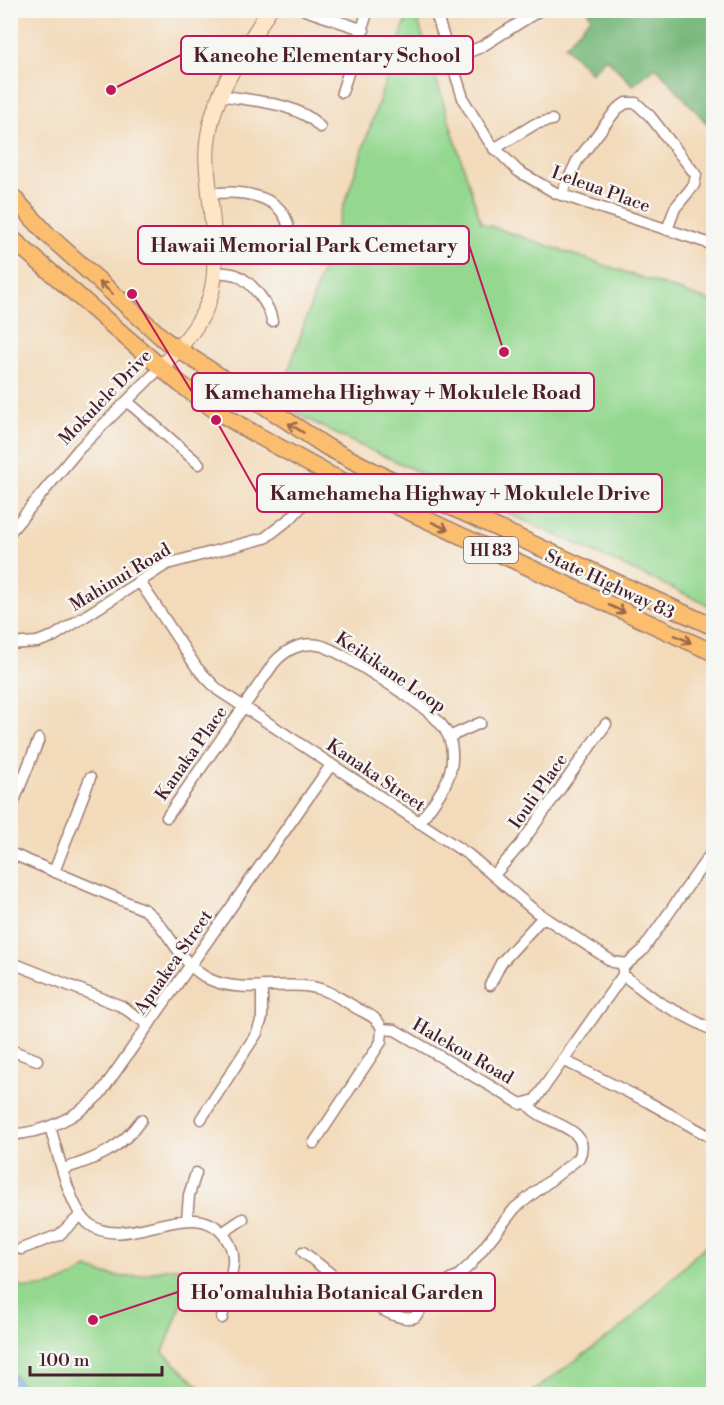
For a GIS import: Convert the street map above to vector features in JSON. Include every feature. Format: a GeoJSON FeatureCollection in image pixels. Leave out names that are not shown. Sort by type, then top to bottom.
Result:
{"type":"FeatureCollection","features":[{"type":"Feature","properties":{"kind":"main road","name":"HI 83"},"geometry":{"type":"LineString","coordinates":[[10,194],[57,243],[178,350],[327,447],[377,473],[714,627]]}},
{"type":"Feature","properties":{"kind":"main road","name":"State Highway 83"},"geometry":{"type":"LineString","coordinates":[[10,237],[215,410],[330,475],[714,653]]}},
{"type":"Feature","properties":{"kind":"main road"},"geometry":{"type":"LineString","coordinates":[[330,475],[347,456]]}},
{"type":"Feature","properties":{"kind":"main road"},"geometry":{"type":"LineString","coordinates":[[653,625],[663,604]]}},
{"type":"Feature","properties":{"kind":"street","name":"Mokulele Drive"},"geometry":{"type":"LineString","coordinates":[[10,532],[79,449],[178,350],[207,309],[216,272],[209,194],[208,137],[220,95],[268,10]]}},
{"type":"Feature","properties":{"kind":"street"},"geometry":{"type":"LineString","coordinates":[[305,10],[364,30]]}},
{"type":"Feature","properties":{"kind":"street"},"geometry":{"type":"LineString","coordinates":[[342,92],[364,30],[368,10]]}},
{"type":"Feature","properties":{"kind":"street","name":"Leleua Place"},"geometry":{"type":"LineString","coordinates":[[435,10],[449,60],[467,106],[495,149],[524,175],[561,195],[714,245]]}},
{"type":"Feature","properties":{"kind":"street"},"geometry":{"type":"LineString","coordinates":[[449,60],[481,47],[540,10]]}},
{"type":"Feature","properties":{"kind":"street"},"geometry":{"type":"LineString","coordinates":[[220,95],[296,112],[310,117],[320,127]]}},
{"type":"Feature","properties":{"kind":"street"},"geometry":{"type":"LineString","coordinates":[[561,195],[577,161],[617,110],[626,103],[636,103],[650,116],[696,175],[694,185],[675,208],[667,230]]}},
{"type":"Feature","properties":{"kind":"street"},"geometry":{"type":"LineString","coordinates":[[495,149],[535,124],[552,120]]}},
{"type":"Feature","properties":{"kind":"street"},"geometry":{"type":"LineString","coordinates":[[209,194],[234,191],[254,195],[280,211],[288,225]]}},
{"type":"Feature","properties":{"kind":"street"},"geometry":{"type":"LineString","coordinates":[[216,272],[233,274],[243,279],[267,305],[272,321]]}},
{"type":"Feature","properties":{"kind":"street"},"geometry":{"type":"LineString","coordinates":[[128,402],[199,464]]}},
{"type":"Feature","properties":{"kind":"street","name":"Mahinui Road"},"geometry":{"type":"LineString","coordinates":[[10,644],[37,642],[54,636],[174,560],[266,538],[292,517],[330,475]]}},
{"type":"Feature","properties":{"kind":"street","name":"Kanaka Street"},"geometry":{"type":"LineString","coordinates":[[140,582],[203,676],[218,690],[494,875],[543,917],[623,970],[660,1003],[714,1031]]}},
{"type":"Feature","properties":{"kind":"street","name":"Keikikane Loop"},"geometry":{"type":"LineString","coordinates":[[243,708],[274,663],[284,653],[297,646],[318,645],[332,648],[430,713],[442,724],[449,737],[453,754],[449,776],[419,823]]}},
{"type":"Feature","properties":{"kind":"street","name":"Kanaka Place"},"geometry":{"type":"LineString","coordinates":[[167,816],[243,708]]}},
{"type":"Feature","properties":{"kind":"street"},"geometry":{"type":"LineString","coordinates":[[449,737],[480,723]]}},
{"type":"Feature","properties":{"kind":"street","name":"Iouli Place"},"geometry":{"type":"LineString","coordinates":[[494,875],[521,844],[606,724]]}},
{"type":"Feature","properties":{"kind":"street"},"geometry":{"type":"LineString","coordinates":[[10,811],[39,739]]}},
{"type":"Feature","properties":{"kind":"street","name":"Apuakea Street"},"geometry":{"type":"LineString","coordinates":[[10,1135],[50,1127],[80,1111],[100,1094],[331,765]]}},
{"type":"Feature","properties":{"kind":"street"},"geometry":{"type":"LineString","coordinates":[[54,872],[90,778]]}},
{"type":"Feature","properties":{"kind":"street","name":"Halekou Road"},"geometry":{"type":"LineString","coordinates":[[10,853],[145,910],[190,966],[221,984],[301,986],[325,990],[376,1019],[382,1029],[395,1030],[518,1103],[528,1104],[535,1100],[623,970],[646,947],[714,849]]}},
{"type":"Feature","properties":{"kind":"street"},"geometry":{"type":"LineString","coordinates":[[490,985],[501,963],[543,917]]}},
{"type":"Feature","properties":{"kind":"street"},"geometry":{"type":"LineString","coordinates":[[10,962],[121,1006],[149,1025]]}},
{"type":"Feature","properties":{"kind":"street"},"geometry":{"type":"LineString","coordinates":[[201,1119],[257,1032],[262,1018],[262,986]]}},
{"type":"Feature","properties":{"kind":"street"},"geometry":{"type":"LineString","coordinates":[[314,1143],[381,1042],[382,1029]]}},
{"type":"Feature","properties":{"kind":"street"},"geometry":{"type":"LineString","coordinates":[[10,1050],[37,1060]]}},
{"type":"Feature","properties":{"kind":"street"},"geometry":{"type":"LineString","coordinates":[[563,1060],[648,1102],[714,1139]]}},
{"type":"Feature","properties":{"kind":"street"},"geometry":{"type":"LineString","coordinates":[[303,1252],[385,1312],[402,1319],[415,1317],[436,1288],[459,1275],[471,1264],[515,1208],[579,1158],[582,1148],[578,1135],[538,1116],[528,1104]]}},
{"type":"Feature","properties":{"kind":"street"},"geometry":{"type":"LineString","coordinates":[[63,1169],[110,1151],[128,1138],[141,1120]]}},
{"type":"Feature","properties":{"kind":"street"},"geometry":{"type":"LineString","coordinates":[[50,1127],[81,1215],[94,1227],[113,1233],[187,1220],[206,1222],[222,1233],[232,1251],[233,1264],[222,1318]]}},
{"type":"Feature","properties":{"kind":"street"},"geometry":{"type":"LineString","coordinates":[[187,1220],[189,1196],[196,1173]]}},
{"type":"Feature","properties":{"kind":"street"},"geometry":{"type":"LineString","coordinates":[[21,1250],[59,1235],[81,1215]]}},
{"type":"Feature","properties":{"kind":"street"},"geometry":{"type":"LineString","coordinates":[[222,1233],[243,1220]]}},
{"type":"Feature","properties":{"kind":"green space"},"geometry":{"type":"Polygon","coordinates":[[[409,11],[415,11],[481,223],[713,302],[713,607],[338,435],[278,403],[409,11]]]}},
{"type":"Feature","properties":{"kind":"green space"},"geometry":{"type":"Polygon","coordinates":[[[588,11],[713,11],[713,130],[656,67],[633,85],[606,58],[591,73],[565,46],[591,17],[588,11]]]}},
{"type":"Feature","properties":{"kind":"green space"},"geometry":{"type":"Polygon","coordinates":[[[713,1238],[713,1394],[529,1394],[625,1325],[713,1238]]]}},
{"type":"Feature","properties":{"kind":"green space"},"geometry":{"type":"Polygon","coordinates":[[[87,1268],[108,1275],[124,1277],[174,1268],[187,1271],[191,1280],[163,1352],[207,1394],[11,1394],[10,1286],[31,1288],[51,1286],[87,1268]]]}},
{"type":"Feature","properties":{"kind":"water"},"geometry":{"type":"Polygon","coordinates":[[[11,1372],[29,1394],[11,1394],[11,1372]]]}},
{"type":"Feature","properties":{"kind":"place","name":"Kaneohe Elementary School"},"geometry":{"type":"Point","coordinates":[111,90]}},
{"type":"Feature","properties":{"kind":"place","name":"Kamehameha Highway + Mokulele Road"},"geometry":{"type":"Point","coordinates":[132,294]}},
{"type":"Feature","properties":{"kind":"place","name":"Hawaii Memorial Park Cemetary"},"geometry":{"type":"Point","coordinates":[504,352]}},
{"type":"Feature","properties":{"kind":"place","name":"Kamehameha Highway + Mokulele Drive"},"geometry":{"type":"Point","coordinates":[216,420]}},
{"type":"Feature","properties":{"kind":"place","name":"Ho'omaluhia Botanical Garden"},"geometry":{"type":"Point","coordinates":[93,1320]}}]}
